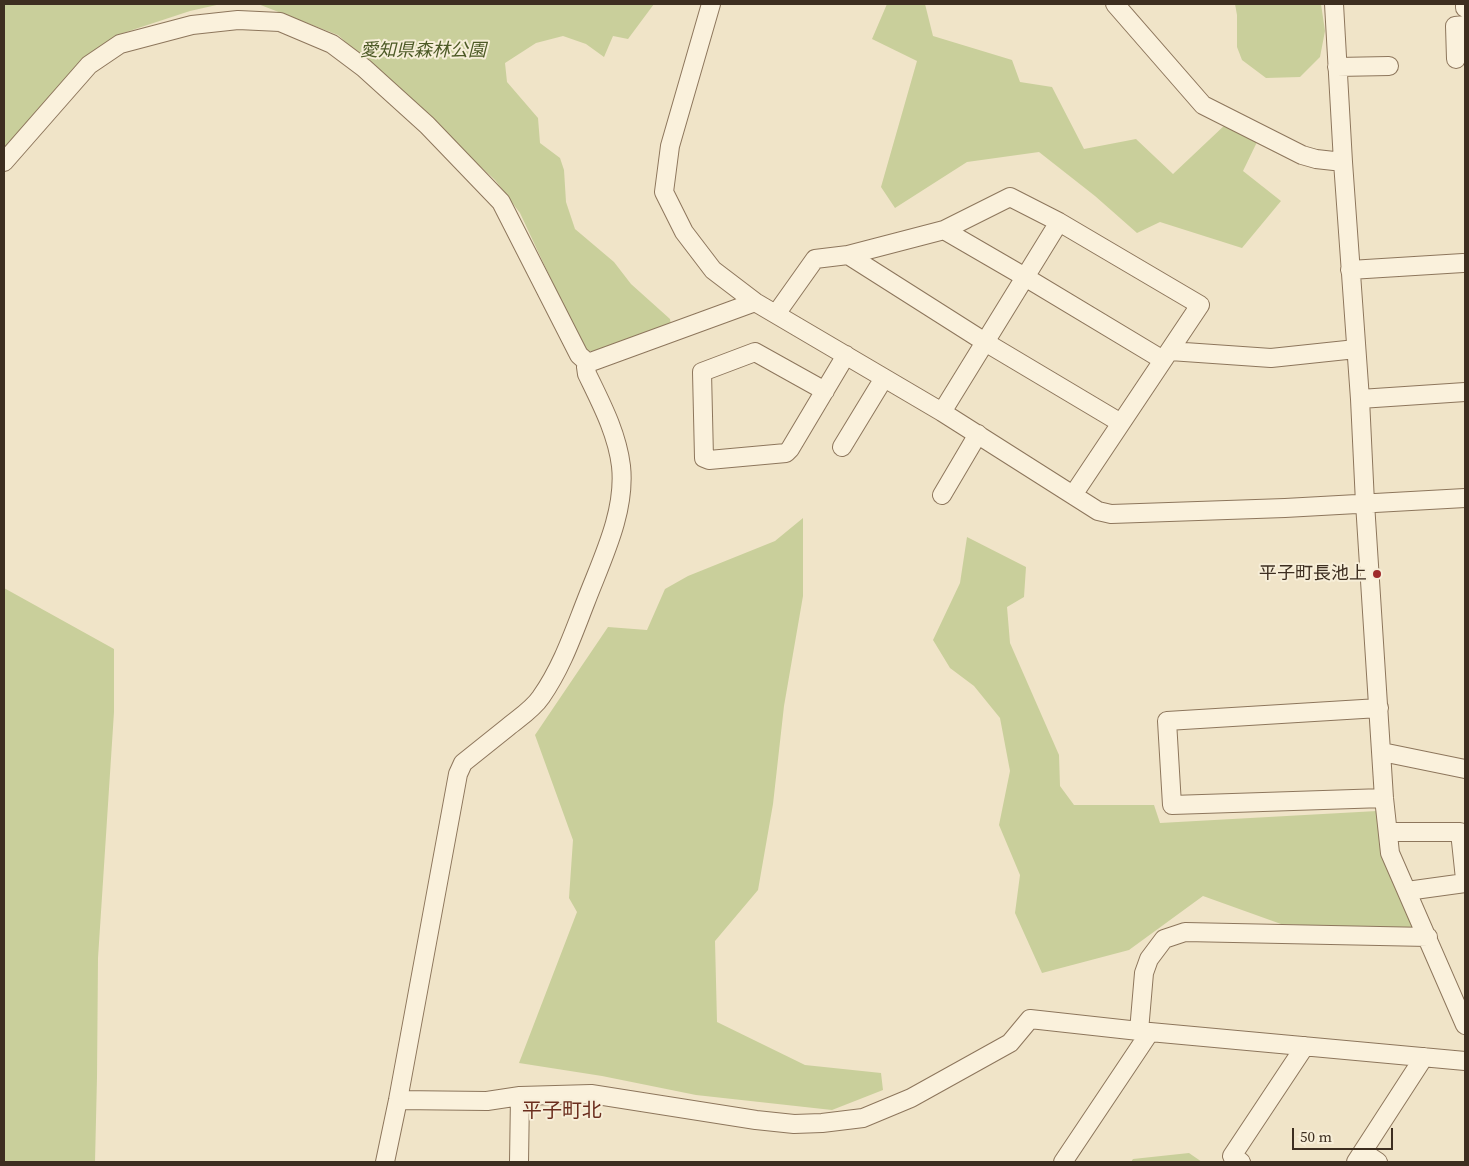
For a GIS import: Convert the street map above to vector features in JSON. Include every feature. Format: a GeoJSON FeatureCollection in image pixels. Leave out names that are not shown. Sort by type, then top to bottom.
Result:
{"type":"FeatureCollection","features":[{"type":"Feature","properties":{"kind":"street"},"geometry":{"type":"LineString","coordinates":[[711,4],[670,146],[664,192],[684,232],[713,270],[755,302],[942,412],[1098,511],[1111,514],[1285,508],[1465,498]]}},
{"type":"Feature","properties":{"kind":"street"},"geometry":{"type":"LineString","coordinates":[[1115,4],[1203,105],[1302,155],[1316,159],[1342,162]]}},
{"type":"Feature","properties":{"kind":"street"},"geometry":{"type":"LineString","coordinates":[[1334,4],[1342,162],[1360,399],[1384,798],[1390,853],[1465,1025]]}},
{"type":"Feature","properties":{"kind":"street"},"geometry":{"type":"LineString","coordinates":[[4,162],[89,65],[120,44],[192,25],[238,20],[280,22],[332,44],[364,68],[427,125],[500,202],[579,355],[588,364]]}},
{"type":"Feature","properties":{"kind":"street"},"geometry":{"type":"LineString","coordinates":[[1456,59],[1456,26],[1465,25]]}},
{"type":"Feature","properties":{"kind":"street"},"geometry":{"type":"LineString","coordinates":[[1337,67],[1389,66]]}},
{"type":"Feature","properties":{"kind":"street"},"geometry":{"type":"LineString","coordinates":[[776,314],[815,260],[848,255],[944,230],[1010,197],[1059,222],[1200,306],[1073,495]]}},
{"type":"Feature","properties":{"kind":"street"},"geometry":{"type":"LineString","coordinates":[[942,412],[1059,222]]}},
{"type":"Feature","properties":{"kind":"street"},"geometry":{"type":"LineString","coordinates":[[944,230],[1167,355],[1271,358],[1356,349]]}},
{"type":"Feature","properties":{"kind":"street"},"geometry":{"type":"LineString","coordinates":[[848,255],[984,342],[1121,423]]}},
{"type":"Feature","properties":{"kind":"street"},"geometry":{"type":"LineString","coordinates":[[1350,270],[1463,263]]}},
{"type":"Feature","properties":{"kind":"street"},"geometry":{"type":"LineString","coordinates":[[385,1162],[460,768],[463,763],[523,715],[540,698],[569,647],[613,529],[618,506],[621,466],[611,425],[586,374],[586,367],[588,364],[755,302]]}},
{"type":"Feature","properties":{"kind":"street"},"geometry":{"type":"LineString","coordinates":[[825,391],[755,352],[702,372],[704,458],[709,460],[786,453],[790,449],[825,391],[846,355]]}},
{"type":"Feature","properties":{"kind":"street"},"geometry":{"type":"LineString","coordinates":[[842,447],[884,378]]}},
{"type":"Feature","properties":{"kind":"street"},"geometry":{"type":"LineString","coordinates":[[1360,399],[1465,392]]}},
{"type":"Feature","properties":{"kind":"street"},"geometry":{"type":"LineString","coordinates":[[942,495],[978,434]]}},
{"type":"Feature","properties":{"kind":"street"},"geometry":{"type":"LineString","coordinates":[[1379,708],[1167,722],[1172,805],[1384,798]]}},
{"type":"Feature","properties":{"kind":"street"},"geometry":{"type":"LineString","coordinates":[[1382,752],[1465,769]]}},
{"type":"Feature","properties":{"kind":"street"},"geometry":{"type":"LineString","coordinates":[[1388,832],[1460,832],[1465,879]]}},
{"type":"Feature","properties":{"kind":"street"},"geometry":{"type":"LineString","coordinates":[[1407,890],[1465,883]]}},
{"type":"Feature","properties":{"kind":"street"},"geometry":{"type":"LineString","coordinates":[[1063,1162],[1144,1031],[1144,973],[1148,959],[1164,939],[1185,932],[1428,937]]}},
{"type":"Feature","properties":{"kind":"street"},"geometry":{"type":"LineString","coordinates":[[398,1100],[487,1102],[520,1096],[591,1094],[756,1120],[794,1124],[822,1124],[863,1118],[911,1098],[1010,1043],[1030,1019],[1465,1061]]}},
{"type":"Feature","properties":{"kind":"street"},"geometry":{"type":"LineString","coordinates":[[1241,1162],[1232,1156],[1305,1046]]}},
{"type":"Feature","properties":{"kind":"street"},"geometry":{"type":"LineString","coordinates":[[1378,1162],[1359,1157],[1424,1057]]}},
{"type":"Feature","properties":{"kind":"street"},"geometry":{"type":"LineString","coordinates":[[519,1162],[520,1096]]}},
{"type":"Feature","properties":{"kind":"green space"},"geometry":{"type":"Polygon","coordinates":[[[4,4],[221,4],[190,11],[117,35],[85,57],[4,149],[4,4]]]}},
{"type":"Feature","properties":{"kind":"green space","name":"愛知県森林公園"},"geometry":{"type":"Polygon","coordinates":[[[258,4],[654,4],[628,39],[613,36],[604,57],[586,44],[563,36],[536,43],[505,63],[507,82],[538,118],[540,143],[560,158],[564,170],[566,202],[575,229],[614,262],[631,284],[670,319],[671,325],[596,352],[584,350],[520,213],[495,180],[338,35],[258,4]]]}},
{"type":"Feature","properties":{"kind":"green space"},"geometry":{"type":"Polygon","coordinates":[[[887,4],[925,4],[933,36],[1012,60],[1020,82],[1052,87],[1084,149],[1136,139],[1173,174],[1227,123],[1257,142],[1243,171],[1281,201],[1242,248],[1160,222],[1137,233],[1095,196],[1039,152],[967,162],[895,208],[881,187],[917,61],[872,39],[887,4]]]}},
{"type":"Feature","properties":{"kind":"green space"},"geometry":{"type":"Polygon","coordinates":[[[1235,4],[1321,4],[1325,31],[1320,57],[1300,77],[1266,78],[1242,60],[1237,47],[1235,4]]]}},
{"type":"Feature","properties":{"kind":"green space"},"geometry":{"type":"Polygon","coordinates":[[[803,518],[803,596],[784,706],[773,804],[758,890],[715,941],[717,1022],[805,1065],[881,1073],[883,1090],[832,1110],[696,1095],[602,1076],[519,1063],[577,912],[569,898],[573,840],[535,735],[608,627],[647,630],[665,589],[688,576],[775,541],[803,518]]]}},
{"type":"Feature","properties":{"kind":"green space"},"geometry":{"type":"Polygon","coordinates":[[[967,537],[1026,567],[1024,597],[1007,607],[1010,643],[1059,755],[1060,786],[1074,805],[1154,805],[1160,823],[1377,811],[1417,930],[1281,924],[1203,896],[1129,950],[1042,973],[1015,913],[1020,875],[999,825],[1010,771],[1000,718],[974,686],[950,668],[933,640],[960,583],[967,537]]]}},
{"type":"Feature","properties":{"kind":"green space"},"geometry":{"type":"Polygon","coordinates":[[[4,588],[114,649],[114,712],[98,958],[95,1162],[4,1162],[4,588]]]}},
{"type":"Feature","properties":{"kind":"green space"},"geometry":{"type":"Polygon","coordinates":[[[1189,1153],[1202,1162],[1131,1162],[1133,1159],[1189,1153]]]}},
{"type":"Feature","properties":{"kind":"place","name":"平子町長池上"},"geometry":{"type":"Point","coordinates":[1377,574]}},
{"type":"Feature","properties":{"kind":"district","name":"平子町北"},"geometry":{"type":"Point","coordinates":[562,1112]}}]}
